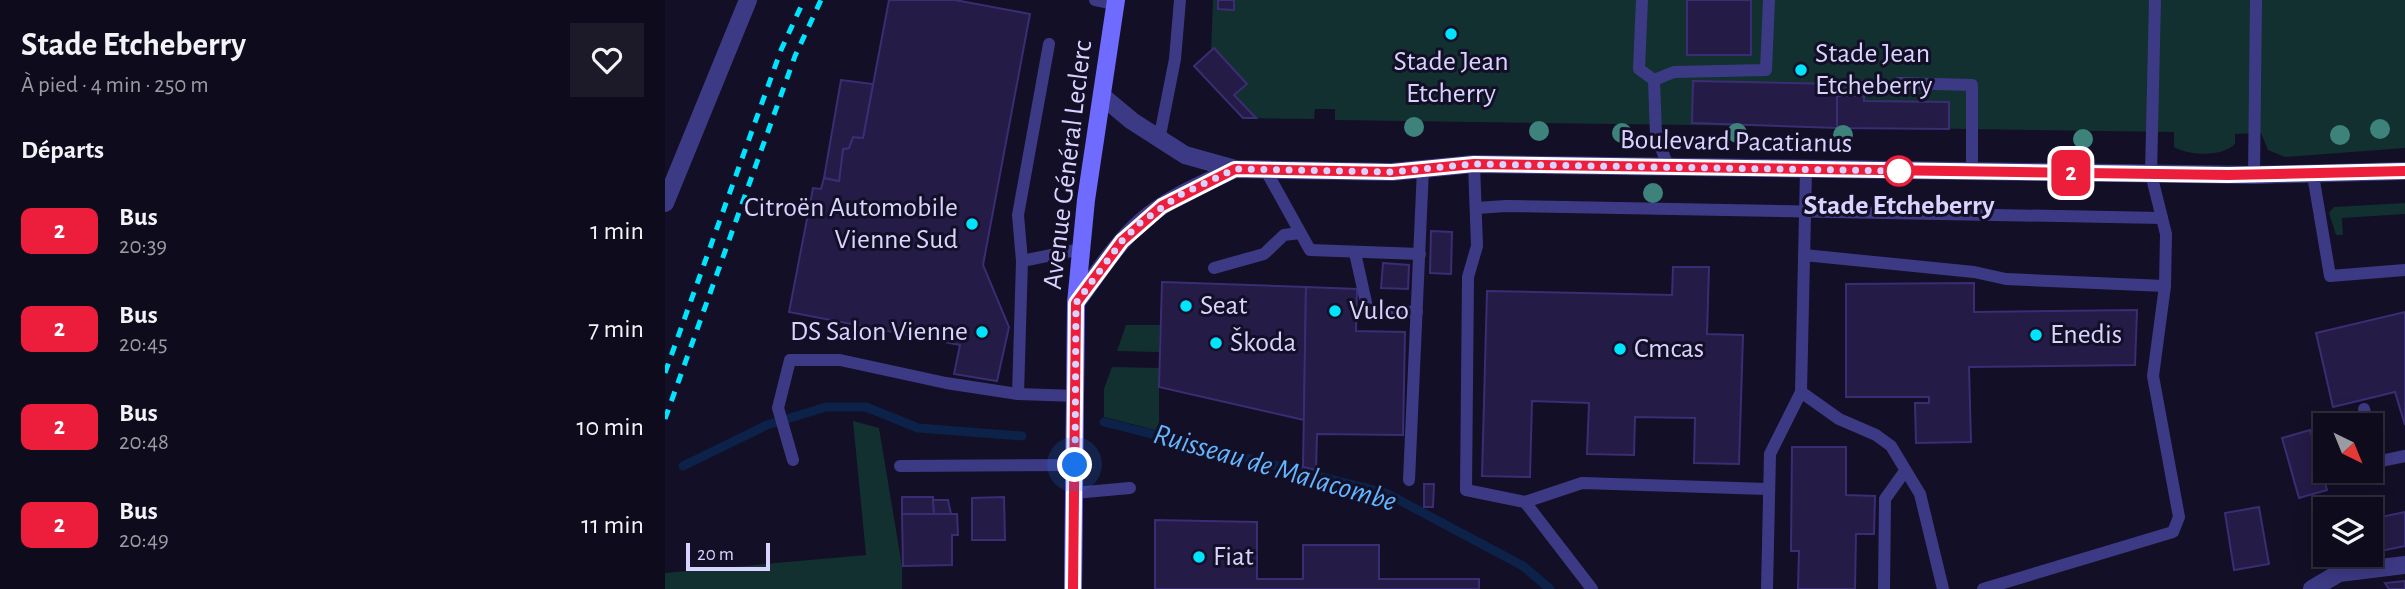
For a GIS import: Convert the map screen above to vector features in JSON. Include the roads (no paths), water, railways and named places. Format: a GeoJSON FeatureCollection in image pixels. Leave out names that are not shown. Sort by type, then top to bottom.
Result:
{"type":"FeatureCollection","features":[{"type":"Feature","properties":{"kind":"main road","name":"Avenue Général Leclerc"},"geometry":{"type":"LineString","coordinates":[[1073,589],[1076,303],[1081,249],[1116,2]]}},
{"type":"Feature","properties":{"kind":"street"},"geometry":{"type":"LineString","coordinates":[[665,203],[748,0]]}},
{"type":"Feature","properties":{"kind":"street","name":"Boulevard Pacatianus"},"geometry":{"type":"LineString","coordinates":[[1102,96],[1159,140],[1185,155],[1235,169],[1392,172],[1474,164],[1806,171],[2254,175],[2405,171]]}},
{"type":"Feature","properties":{"kind":"street","name":"Boulevard Pacatianus"},"geometry":{"type":"LineString","coordinates":[[1076,303],[1122,241],[1140,223],[1180,195],[1235,169]]}},
{"type":"Feature","properties":{"kind":"street"},"geometry":{"type":"LineString","coordinates":[[2312,589],[2339,572],[2405,565]]}},
{"type":"Feature","properties":{"kind":"lane"},"geometry":{"type":"LineString","coordinates":[[1095,0],[1116,2]]}},
{"type":"Feature","properties":{"kind":"lane"},"geometry":{"type":"LineString","coordinates":[[1159,140],[1175,58],[1180,0]]}},
{"type":"Feature","properties":{"kind":"lane"},"geometry":{"type":"LineString","coordinates":[[1642,0],[1639,69],[1654,80]]}},
{"type":"Feature","properties":{"kind":"lane"},"geometry":{"type":"LineString","coordinates":[[1654,80],[1674,72],[1766,70],[1769,0]]}},
{"type":"Feature","properties":{"kind":"lane"},"geometry":{"type":"LineString","coordinates":[[1983,589],[2173,532],[2179,517],[2153,376],[2165,286],[2166,234],[2151,174],[2155,0]]}},
{"type":"Feature","properties":{"kind":"lane"},"geometry":{"type":"LineString","coordinates":[[2254,175],[2256,0]]}},
{"type":"Feature","properties":{"kind":"lane"},"geometry":{"type":"LineString","coordinates":[[1018,394],[1022,261],[1018,215],[1049,44]]}},
{"type":"Feature","properties":{"kind":"lane"},"geometry":{"type":"LineString","coordinates":[[1654,80],[1656,135],[1668,166]]}},
{"type":"Feature","properties":{"kind":"lane"},"geometry":{"type":"LineString","coordinates":[[1899,83],[1972,85],[1972,172]]}},
{"type":"Feature","properties":{"kind":"lane"},"geometry":{"type":"LineString","coordinates":[[1474,164],[1476,246],[1468,277],[1466,490],[1525,502],[1581,483],[1767,489]]}},
{"type":"Feature","properties":{"kind":"lane"},"geometry":{"type":"LineString","coordinates":[[1265,169],[1310,250],[1420,254]]}},
{"type":"Feature","properties":{"kind":"lane"},"geometry":{"type":"LineString","coordinates":[[1409,480],[1423,169]]}},
{"type":"Feature","properties":{"kind":"lane"},"geometry":{"type":"LineString","coordinates":[[1767,589],[1767,489],[1770,454],[1801,392],[1806,171]]}},
{"type":"Feature","properties":{"kind":"lane"},"geometry":{"type":"LineString","coordinates":[[2313,175],[2330,276],[2405,270]]}},
{"type":"Feature","properties":{"kind":"lane"},"geometry":{"type":"LineString","coordinates":[[1476,208],[1506,206],[2162,218]]}},
{"type":"Feature","properties":{"kind":"lane"},"geometry":{"type":"LineString","coordinates":[[1214,268],[1264,254],[1284,235],[1300,233]]}},
{"type":"Feature","properties":{"kind":"lane"},"geometry":{"type":"LineString","coordinates":[[1022,261],[1081,249]]}},
{"type":"Feature","properties":{"kind":"lane"},"geometry":{"type":"LineString","coordinates":[[1355,253],[1368,311],[1417,312]]}},
{"type":"Feature","properties":{"kind":"lane"},"geometry":{"type":"LineString","coordinates":[[1804,255],[1975,272],[2006,279],[2165,286]]}},
{"type":"Feature","properties":{"kind":"lane"},"geometry":{"type":"LineString","coordinates":[[793,460],[778,408],[790,360],[840,360],[946,383],[1018,394],[1076,396]]}},
{"type":"Feature","properties":{"kind":"lane"},"geometry":{"type":"LineString","coordinates":[[1801,392],[1839,419],[1876,435],[1891,446],[1920,494],[1943,589]]}},
{"type":"Feature","properties":{"kind":"lane"},"geometry":{"type":"LineString","coordinates":[[2364,409],[2365,413]]}},
{"type":"Feature","properties":{"kind":"lane"},"geometry":{"type":"LineString","coordinates":[[2383,461],[2405,456]]}},
{"type":"Feature","properties":{"kind":"lane"},"geometry":{"type":"LineString","coordinates":[[900,466],[1075,465]]}},
{"type":"Feature","properties":{"kind":"lane"},"geometry":{"type":"LineString","coordinates":[[1884,589],[1885,499],[1905,471]]}},
{"type":"Feature","properties":{"kind":"lane"},"geometry":{"type":"LineString","coordinates":[[1074,493],[1130,488]]}},
{"type":"Feature","properties":{"kind":"lane"},"geometry":{"type":"LineString","coordinates":[[1525,502],[1592,589]]}},
{"type":"Feature","properties":{"kind":"waterway","name":"Ruisseau de Malacombe"},"geometry":{"type":"LineString","coordinates":[[683,466],[767,425],[826,407],[866,407],[918,428],[1022,436]]}},
{"type":"Feature","properties":{"kind":"waterway","name":"Ruisseau de Malacombe"},"geometry":{"type":"LineString","coordinates":[[1104,422],[1386,493],[1523,566],[1550,589]]}},
{"type":"Feature","properties":{"kind":"railway"},"geometry":{"type":"LineString","coordinates":[[665,373],[781,50],[804,0]]}},
{"type":"Feature","properties":{"kind":"railway"},"geometry":{"type":"LineString","coordinates":[[665,419],[795,56],[821,0]]}},
{"type":"Feature","properties":{"kind":"place","name":"Stade Jean Etcherry"},"geometry":{"type":"Point","coordinates":[1451,34]}},
{"type":"Feature","properties":{"kind":"place","name":"Stade Jean Etcheberry"},"geometry":{"type":"Point","coordinates":[1801,70]}},
{"type":"Feature","properties":{"kind":"place","name":"Stade Etcheberry"},"geometry":{"type":"Point","coordinates":[1899,171]}},
{"type":"Feature","properties":{"kind":"place","name":"Citroën Automobile Vienne Sud"},"geometry":{"type":"Point","coordinates":[972,224]}},
{"type":"Feature","properties":{"kind":"place","name":"Seat"},"geometry":{"type":"Point","coordinates":[1186,306]}},
{"type":"Feature","properties":{"kind":"place","name":"Vulco"},"geometry":{"type":"Point","coordinates":[1335,311]}},
{"type":"Feature","properties":{"kind":"place","name":"DS Salon Vienne"},"geometry":{"type":"Point","coordinates":[982,332]}},
{"type":"Feature","properties":{"kind":"place","name":"Enedis"},"geometry":{"type":"Point","coordinates":[2036,335]}},
{"type":"Feature","properties":{"kind":"place","name":"Škoda"},"geometry":{"type":"Point","coordinates":[1216,343]}},
{"type":"Feature","properties":{"kind":"place","name":"Cmcas"},"geometry":{"type":"Point","coordinates":[1620,349]}},
{"type":"Feature","properties":{"kind":"place","name":"Fiat"},"geometry":{"type":"Point","coordinates":[1199,557]}}]}
